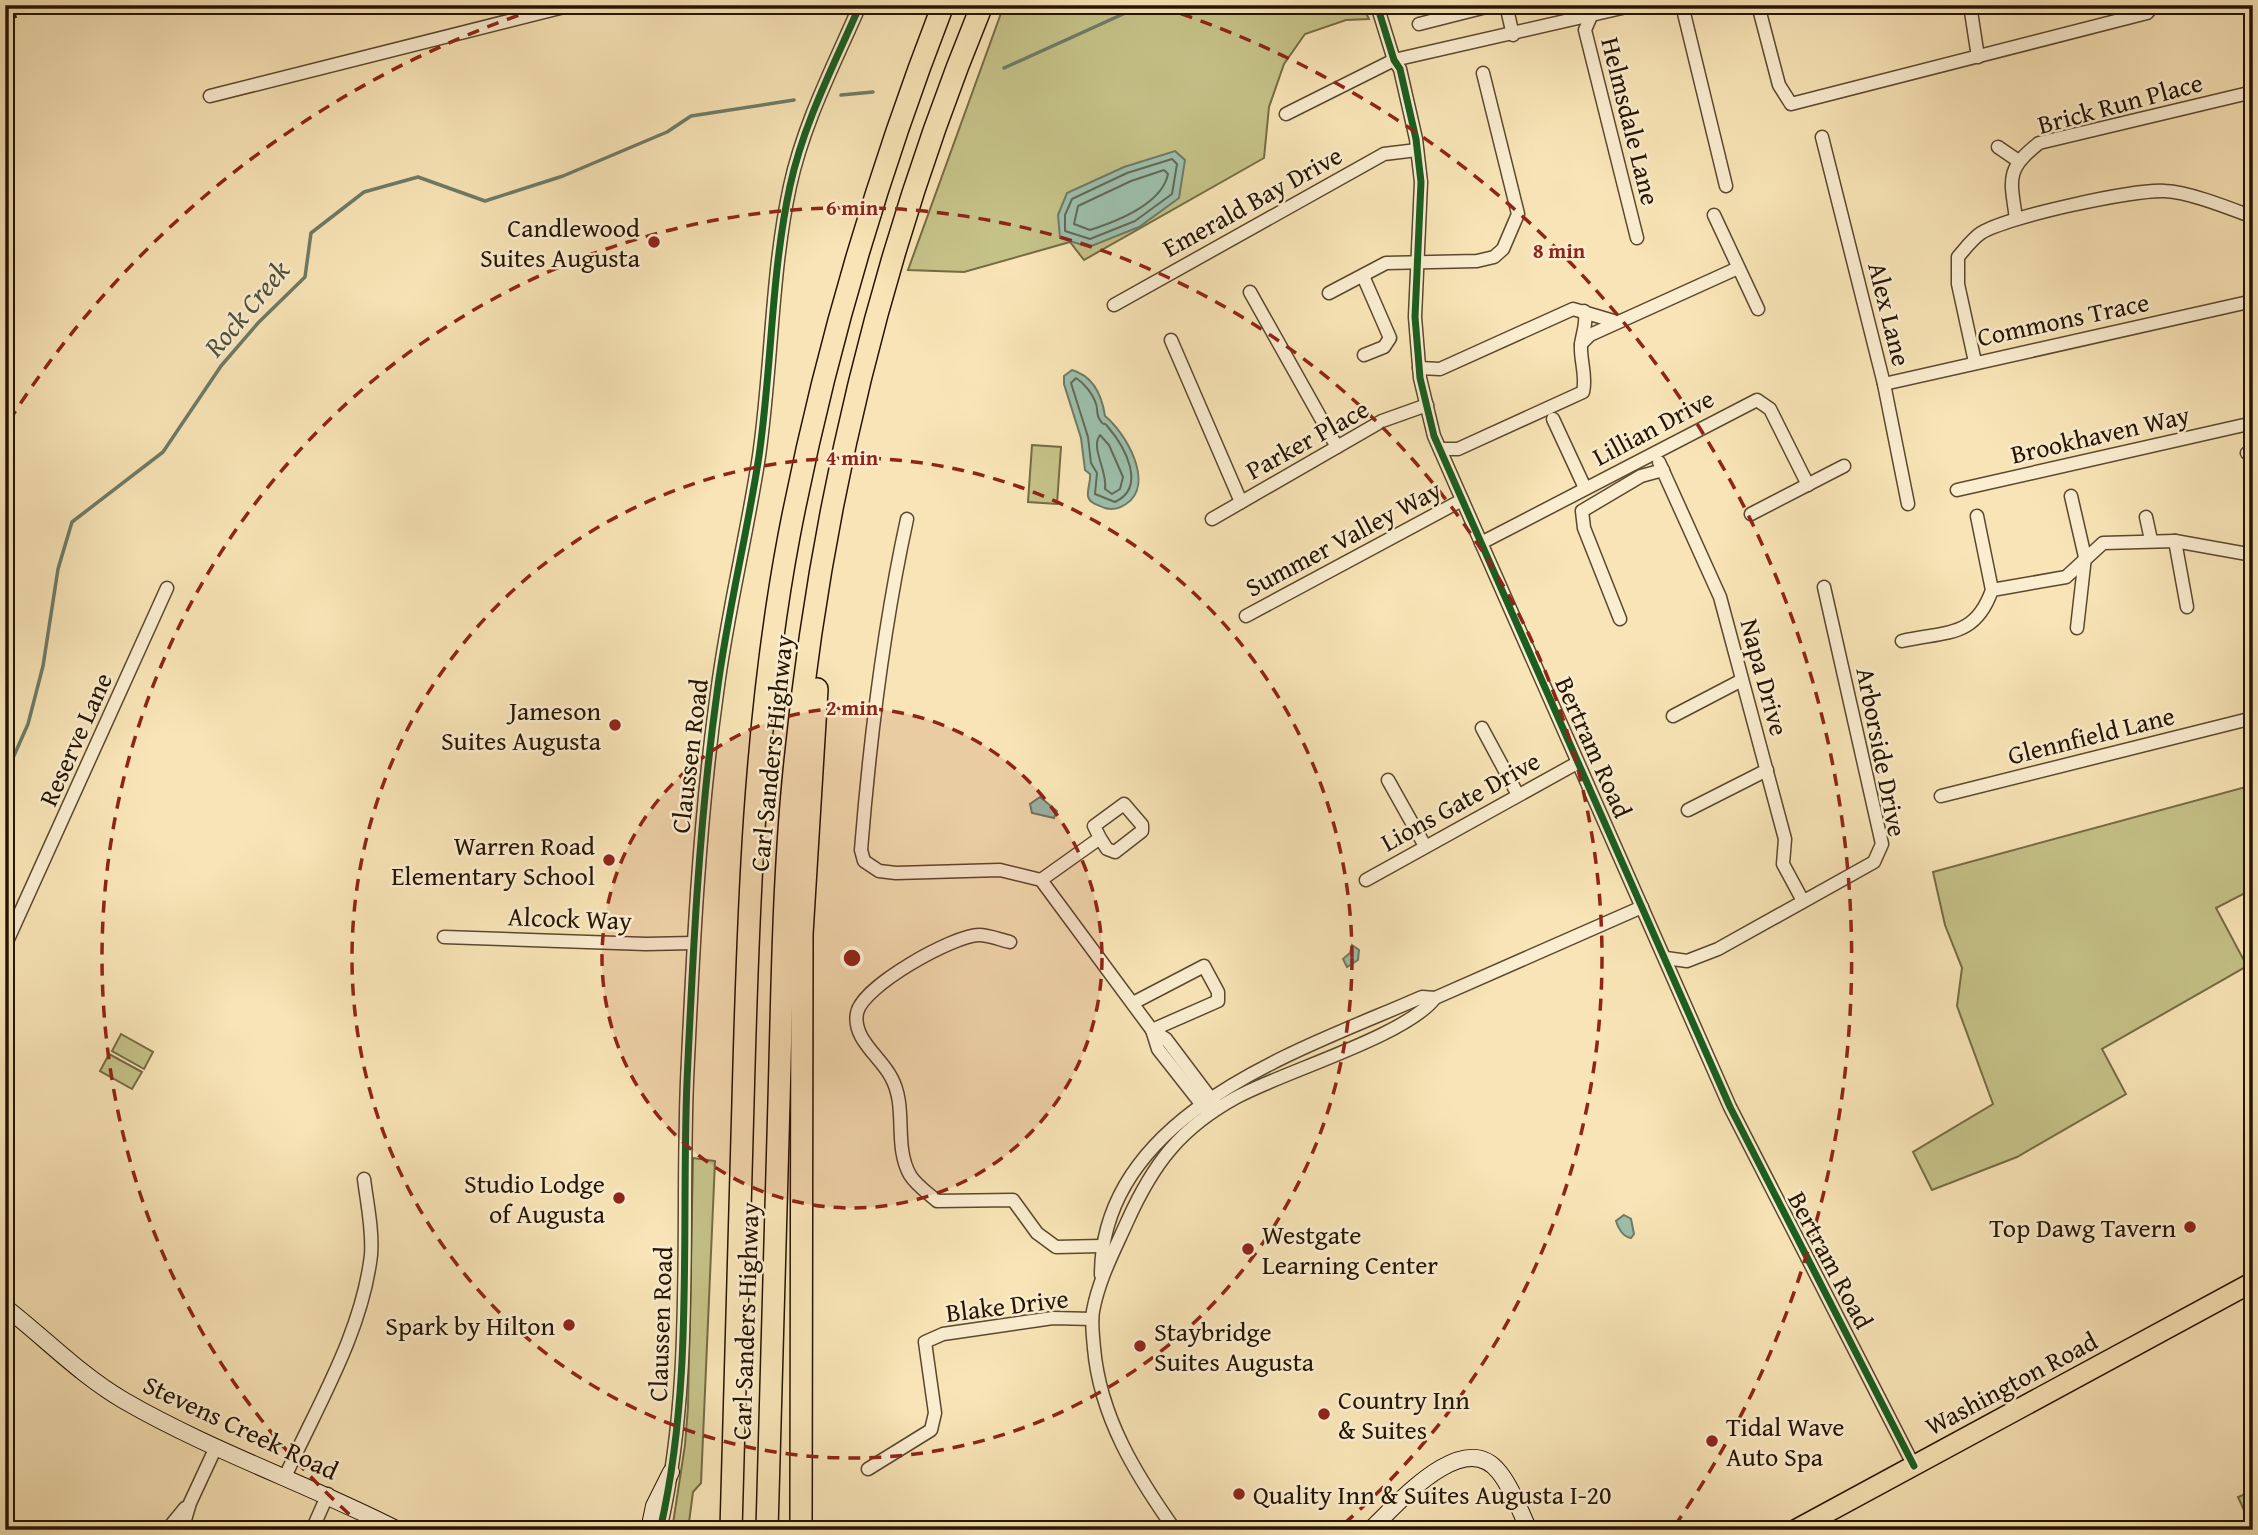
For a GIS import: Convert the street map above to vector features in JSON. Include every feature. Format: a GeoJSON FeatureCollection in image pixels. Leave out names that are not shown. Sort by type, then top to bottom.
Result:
{"type":"FeatureCollection","features":[{"type":"Feature","properties":{"kind":"highway"},"geometry":{"type":"LineString","coordinates":[[911,88],[932,5]]}},
{"type":"Feature","properties":{"kind":"highway","name":"Carl Sanders Highway"},"geometry":{"type":"LineString","coordinates":[[731,1530],[749,888],[770,666],[789,537],[830,353],[859,247],[911,88],[943,5]]}},
{"type":"Feature","properties":{"kind":"highway","name":"Carl Sanders Highway"},"geometry":{"type":"LineString","coordinates":[[768,1530],[789,832],[806,667],[841,463],[862,372],[904,220],[952,81],[982,5]]}},
{"type":"Feature","properties":{"kind":"highway"},"geometry":{"type":"LineString","coordinates":[[801,1530],[802,934],[816,696],[836,553],[841,463]]}},
{"type":"Feature","properties":{"kind":"highway"},"geometry":{"type":"LineString","coordinates":[[720,1530],[735,1422]]}},
{"type":"Feature","properties":{"kind":"main road","name":"Washington Road"},"geometry":{"type":"LineString","coordinates":[[1795,1530],[2253,1282]]}},
{"type":"Feature","properties":{"kind":"street"},"geometry":{"type":"LineString","coordinates":[[210,96],[572,5]]}},
{"type":"Feature","properties":{"kind":"street","name":"Claussen Road"},"geometry":{"type":"LineString","coordinates":[[660,1530],[671,1472],[680,1390],[693,943],[702,815],[712,726],[758,458],[782,227],[795,164],[809,119],[860,5]]}},
{"type":"Feature","properties":{"kind":"street","name":"Bertram Road"},"geometry":{"type":"LineString","coordinates":[[1377,5],[1394,60],[1400,69],[1417,150],[1421,182],[1420,260],[1415,317],[1419,368],[1440,449],[1749,1149],[1914,1466]]}},
{"type":"Feature","properties":{"kind":"street"},"geometry":{"type":"LineString","coordinates":[[1419,24],[1494,5]]}},
{"type":"Feature","properties":{"kind":"street"},"geometry":{"type":"LineString","coordinates":[[1506,5],[1513,35]]}},
{"type":"Feature","properties":{"kind":"street"},"geometry":{"type":"LineString","coordinates":[[1286,114],[1394,60],[1513,35],[1590,10],[1635,5]]}},
{"type":"Feature","properties":{"kind":"street"},"geometry":{"type":"LineString","coordinates":[[1682,5],[1726,186]]}},
{"type":"Feature","properties":{"kind":"street"},"geometry":{"type":"LineString","coordinates":[[1758,5],[1779,85],[1791,104],[2147,13],[2154,5]]}},
{"type":"Feature","properties":{"kind":"street"},"geometry":{"type":"LineString","coordinates":[[1970,5],[1978,57]]}},
{"type":"Feature","properties":{"kind":"street","name":"Helmsdale Lane"},"geometry":{"type":"LineString","coordinates":[[1590,10],[1585,30],[1637,238]]}},
{"type":"Feature","properties":{"kind":"street"},"geometry":{"type":"LineString","coordinates":[[1329,293],[1386,263],[1420,260],[1478,261],[1494,257],[1503,249],[1518,214],[1483,73]]}},
{"type":"Feature","properties":{"kind":"street","name":"Brick Run Place"},"geometry":{"type":"LineString","coordinates":[[2016,218],[2011,183],[2017,160],[2039,144],[2253,92]]}},
{"type":"Feature","properties":{"kind":"street","name":"Alex Lane"},"geometry":{"type":"LineString","coordinates":[[1822,137],[1884,384],[1908,504]]}},
{"type":"Feature","properties":{"kind":"street"},"geometry":{"type":"LineString","coordinates":[[1998,147],[2017,160]]}},
{"type":"Feature","properties":{"kind":"street","name":"Emerald Bay Drive"},"geometry":{"type":"LineString","coordinates":[[1114,304],[1384,154],[1417,150]]}},
{"type":"Feature","properties":{"kind":"street"},"geometry":{"type":"LineString","coordinates":[[1975,362],[1958,284],[1958,257],[1980,234],[2016,218],[2107,199],[2166,191],[2219,204],[2253,217]]}},
{"type":"Feature","properties":{"kind":"street"},"geometry":{"type":"LineString","coordinates":[[1714,215],[1758,309]]}},
{"type":"Feature","properties":{"kind":"street"},"geometry":{"type":"LineString","coordinates":[[1581,344],[1590,335],[1738,268]]}},
{"type":"Feature","properties":{"kind":"street"},"geometry":{"type":"LineString","coordinates":[[1363,276],[1390,338],[1384,347],[1364,355]]}},
{"type":"Feature","properties":{"kind":"street"},"geometry":{"type":"LineString","coordinates":[[1250,292],[1337,447]]}},
{"type":"Feature","properties":{"kind":"street","name":"Commons Trace"},"geometry":{"type":"LineString","coordinates":[[1884,384],[2253,301]]}},
{"type":"Feature","properties":{"kind":"street"},"geometry":{"type":"LineString","coordinates":[[1419,368],[1440,369],[1573,309],[1617,322]]}},
{"type":"Feature","properties":{"kind":"street"},"geometry":{"type":"LineString","coordinates":[[1440,449],[1458,449],[1583,392],[1586,381],[1581,344],[1586,318],[1584,311]]}},
{"type":"Feature","properties":{"kind":"street"},"geometry":{"type":"LineString","coordinates":[[1171,340],[1241,502]]}},
{"type":"Feature","properties":{"kind":"street","name":"Lillian Drive"},"geometry":{"type":"LineString","coordinates":[[1481,543],[1757,400],[1770,409],[1808,485]]}},
{"type":"Feature","properties":{"kind":"street","name":"Parker Place"},"geometry":{"type":"LineString","coordinates":[[1212,519],[1382,421],[1427,405]]}},
{"type":"Feature","properties":{"kind":"street"},"geometry":{"type":"LineString","coordinates":[[1553,419],[1585,488]]}},
{"type":"Feature","properties":{"kind":"street","name":"Brookhaven Way"},"geometry":{"type":"LineString","coordinates":[[1957,491],[2253,423]]}},
{"type":"Feature","properties":{"kind":"street","name":"Napa Drive"},"geometry":{"type":"LineString","coordinates":[[1620,619],[1584,528],[1582,511],[1661,466],[1720,597],[1785,839],[1783,864],[1803,901]]}},
{"type":"Feature","properties":{"kind":"street"},"geometry":{"type":"LineString","coordinates":[[1751,514],[1844,466]]}},
{"type":"Feature","properties":{"kind":"street"},"geometry":{"type":"LineString","coordinates":[[2071,496],[2085,557],[2077,628]]}},
{"type":"Feature","properties":{"kind":"street","name":"Summer Valley Way"},"geometry":{"type":"LineString","coordinates":[[1246,616],[1462,500]]}},
{"type":"Feature","properties":{"kind":"street"},"geometry":{"type":"LineString","coordinates":[[1902,641],[1969,626],[1984,613],[1992,590],[1977,516]]}},
{"type":"Feature","properties":{"kind":"street"},"geometry":{"type":"LineString","coordinates":[[2146,517],[2151,540]]}},
{"type":"Feature","properties":{"kind":"street"},"geometry":{"type":"LineString","coordinates":[[907,519],[887,606],[876,692],[861,850],[864,861],[879,871],[896,873],[1000,870],[1041,880],[1152,1030],[1166,1039],[1210,1105]]}},
{"type":"Feature","properties":{"kind":"street"},"geometry":{"type":"LineString","coordinates":[[1992,590],[2066,577],[2080,568],[2085,557],[2103,544],[2175,541],[2253,555]]}},
{"type":"Feature","properties":{"kind":"street"},"geometry":{"type":"LineString","coordinates":[[2175,541],[2188,607]]}},
{"type":"Feature","properties":{"kind":"street","name":"Arborside Drive"},"geometry":{"type":"LineString","coordinates":[[1666,958],[1687,961],[1718,949],[1874,862],[1882,844],[1824,587]]}},
{"type":"Feature","properties":{"kind":"street","name":"Reserve Lane"},"geometry":{"type":"LineString","coordinates":[[5,947],[167,588]]}},
{"type":"Feature","properties":{"kind":"street"},"geometry":{"type":"LineString","coordinates":[[1673,716],[1742,680]]}},
{"type":"Feature","properties":{"kind":"street","name":"Glennfield Lane"},"geometry":{"type":"LineString","coordinates":[[1941,796],[2253,718]]}},
{"type":"Feature","properties":{"kind":"street"},"geometry":{"type":"LineString","coordinates":[[1482,727],[1518,795]]}},
{"type":"Feature","properties":{"kind":"street","name":"Lions Gate Drive"},"geometry":{"type":"LineString","coordinates":[[1366,880],[1577,763]]}},
{"type":"Feature","properties":{"kind":"street"},"geometry":{"type":"LineString","coordinates":[[1688,810],[1767,770]]}},
{"type":"Feature","properties":{"kind":"street"},"geometry":{"type":"LineString","coordinates":[[1388,780],[1425,846]]}},
{"type":"Feature","properties":{"kind":"street"},"geometry":{"type":"LineString","coordinates":[[1041,880],[1100,838]]}},
{"type":"Feature","properties":{"kind":"street"},"geometry":{"type":"LineString","coordinates":[[1175,1530],[1140,1480],[1113,1426],[1096,1370],[1092,1319],[1101,1279],[1101,1246],[1114,1209],[1136,1169],[1174,1124],[1210,1105],[1238,1096],[1410,1020],[1435,998],[1642,907]]}},
{"type":"Feature","properties":{"kind":"street"},"geometry":{"type":"LineString","coordinates":[[1010,942],[978,935],[911,962],[866,997],[857,1013],[859,1034],[892,1077],[899,1100],[901,1144],[911,1176],[937,1201],[1013,1200],[1037,1233],[1056,1247],[1101,1246]]}},
{"type":"Feature","properties":{"kind":"street","name":"Alcock Way"},"geometry":{"type":"LineString","coordinates":[[444,937],[646,944],[693,943]]}},
{"type":"Feature","properties":{"kind":"street"},"geometry":{"type":"LineString","coordinates":[[1133,1003],[1204,966],[1218,992],[1218,1001],[1152,1030]]}},
{"type":"Feature","properties":{"kind":"street"},"geometry":{"type":"LineString","coordinates":[[1101,1279],[1157,1163],[1210,1105],[1248,1074],[1350,1026],[1422,997],[1435,998]]}},
{"type":"Feature","properties":{"kind":"street"},"geometry":{"type":"LineString","coordinates":[[285,1477],[354,1329],[371,1252],[364,1179]]}},
{"type":"Feature","properties":{"kind":"street","name":"Stevens Creek Road"},"geometry":{"type":"LineString","coordinates":[[5,1307],[61,1356],[121,1399],[216,1447],[328,1494],[398,1530]]}},
{"type":"Feature","properties":{"kind":"street","name":"Blake Drive"},"geometry":{"type":"LineString","coordinates":[[868,1469],[931,1430],[935,1413],[925,1342],[943,1334],[1053,1318],[1092,1319]]}},
{"type":"Feature","properties":{"kind":"street"},"geometry":{"type":"LineString","coordinates":[[182,1530],[190,1503],[216,1447]]}},
{"type":"Feature","properties":{"kind":"street"},"geometry":{"type":"LineString","coordinates":[[1370,1530],[1424,1480],[1447,1463],[1461,1458],[1489,1464],[1500,1473],[1529,1530]]}},
{"type":"Feature","properties":{"kind":"street"},"geometry":{"type":"LineString","coordinates":[[649,1530],[654,1506],[671,1472]]}},
{"type":"Feature","properties":{"kind":"street"},"geometry":{"type":"LineString","coordinates":[[312,1530],[328,1494]]}},
{"type":"Feature","properties":{"kind":"street"},"geometry":{"type":"LineString","coordinates":[[167,1530],[190,1503]]}},
{"type":"Feature","properties":{"kind":"shaded area"},"geometry":{"type":"Polygon","coordinates":[[[1004,5],[1362,5],[1369,19],[1346,20],[1305,34],[1284,64],[1269,107],[1264,158],[1084,260],[1070,242],[964,272],[908,270],[1004,5]]]}},
{"type":"Feature","properties":{"kind":"shaded area"},"geometry":{"type":"Polygon","coordinates":[[[1032,445],[1061,447],[1057,504],[1028,502],[1032,445]]]}},
{"type":"Feature","properties":{"kind":"shaded area"},"geometry":{"type":"Polygon","coordinates":[[[2253,785],[2253,889],[2216,908],[2247,966],[2102,1049],[2126,1094],[2017,1157],[1932,1190],[1913,1152],[1993,1104],[1957,1006],[1962,968],[1945,925],[1933,872],[2253,785]]]}},
{"type":"Feature","properties":{"kind":"shaded area"},"geometry":{"type":"Polygon","coordinates":[[[121,1034],[153,1052],[144,1069],[112,1051],[121,1034]]]}},
{"type":"Feature","properties":{"kind":"shaded area"},"geometry":{"type":"Polygon","coordinates":[[[109,1054],[142,1072],[132,1089],[100,1071],[109,1054]]]}},
{"type":"Feature","properties":{"kind":"shaded area"},"geometry":{"type":"Polygon","coordinates":[[[693,1158],[715,1161],[701,1483],[693,1492],[688,1530],[672,1530],[688,1407],[693,1158]]]}},
{"type":"Feature","properties":{"kind":"shaded area"},"geometry":{"type":"Polygon","coordinates":[[[2253,1491],[2253,1530],[2238,1497],[2253,1491]]]}},
{"type":"Feature","properties":{"kind":"water"},"geometry":{"type":"Polygon","coordinates":[[[1175,151],[1185,160],[1179,198],[1139,227],[1089,247],[1060,238],[1058,215],[1067,193],[1124,167],[1175,151]]]}},
{"type":"Feature","properties":{"kind":"water"},"geometry":{"type":"Polygon","coordinates":[[[1072,370],[1091,382],[1102,401],[1105,416],[1121,434],[1134,458],[1138,472],[1135,495],[1119,508],[1107,509],[1089,498],[1090,474],[1085,470],[1081,438],[1064,384],[1064,376],[1072,370]]]}},
{"type":"Feature","properties":{"kind":"water"},"geometry":{"type":"Polygon","coordinates":[[[1040,797],[1057,811],[1054,818],[1032,813],[1030,804],[1040,797]]]}},
{"type":"Feature","properties":{"kind":"water"},"geometry":{"type":"Polygon","coordinates":[[[1352,945],[1359,950],[1358,960],[1347,967],[1343,959],[1350,953],[1352,945]]]}},
{"type":"Feature","properties":{"kind":"water"},"geometry":{"type":"Polygon","coordinates":[[[1624,1215],[1631,1219],[1634,1234],[1631,1238],[1621,1232],[1616,1221],[1624,1215]]]}},
{"type":"Feature","properties":{"kind":"waterway","name":"Rock Creek"},"geometry":{"type":"LineString","coordinates":[[1004,68],[1143,5]]}},
{"type":"Feature","properties":{"kind":"waterway","name":"Rock Creek"},"geometry":{"type":"LineString","coordinates":[[841,95],[873,92]]}},
{"type":"Feature","properties":{"kind":"waterway","name":"Rock Creek"},"geometry":{"type":"LineString","coordinates":[[5,776],[28,724],[43,666],[58,569],[72,522],[163,452],[221,366],[258,323],[305,277],[311,233],[364,192],[418,177],[485,201],[563,176],[667,132],[691,116],[794,100]]}},
{"type":"Feature","properties":{"kind":"railway"},"geometry":{"type":"LineString","coordinates":[[5,19],[61,5]]}},
{"type":"Feature","properties":{"kind":"cycle path"},"geometry":{"type":"LineString","coordinates":[[660,1530],[671,1475],[682,1363],[687,1081],[692,984],[701,838],[717,693],[759,456],[775,286],[790,186],[811,116],[860,5]]}},
{"type":"Feature","properties":{"kind":"cycle path"},"geometry":{"type":"LineString","coordinates":[[1377,5],[1394,60],[1400,69],[1416,139],[1421,182],[1415,317],[1420,378],[1434,436],[1730,1107],[1914,1466]]}},
{"type":"Feature","properties":{"kind":"place","name":"Candlewood Suites Augusta"},"geometry":{"type":"Point","coordinates":[654,242]}},
{"type":"Feature","properties":{"kind":"place","name":"Jameson Suites Augusta"},"geometry":{"type":"Point","coordinates":[615,725]}},
{"type":"Feature","properties":{"kind":"place","name":"Warren Road Elementary School"},"geometry":{"type":"Point","coordinates":[609,860]}},
{"type":"Feature","properties":{"kind":"place","name":"Studio Lodge of Augusta"},"geometry":{"type":"Point","coordinates":[619,1198]}},
{"type":"Feature","properties":{"kind":"place","name":"Top Dawg Tavern"},"geometry":{"type":"Point","coordinates":[2190,1227]}},
{"type":"Feature","properties":{"kind":"place","name":"Westgate Learning Center"},"geometry":{"type":"Point","coordinates":[1248,1249]}},
{"type":"Feature","properties":{"kind":"place","name":"Spark by Hilton"},"geometry":{"type":"Point","coordinates":[569,1325]}},
{"type":"Feature","properties":{"kind":"place","name":"Staybridge Suites Augusta"},"geometry":{"type":"Point","coordinates":[1140,1346]}},
{"type":"Feature","properties":{"kind":"place","name":"Country Inn & Suites"},"geometry":{"type":"Point","coordinates":[1324,1414]}},
{"type":"Feature","properties":{"kind":"place","name":"Tidal Wave Auto Spa"},"geometry":{"type":"Point","coordinates":[1712,1441]}},
{"type":"Feature","properties":{"kind":"place","name":"Quality Inn & Suites Augusta I-20"},"geometry":{"type":"Point","coordinates":[1239,1494]}}]}
